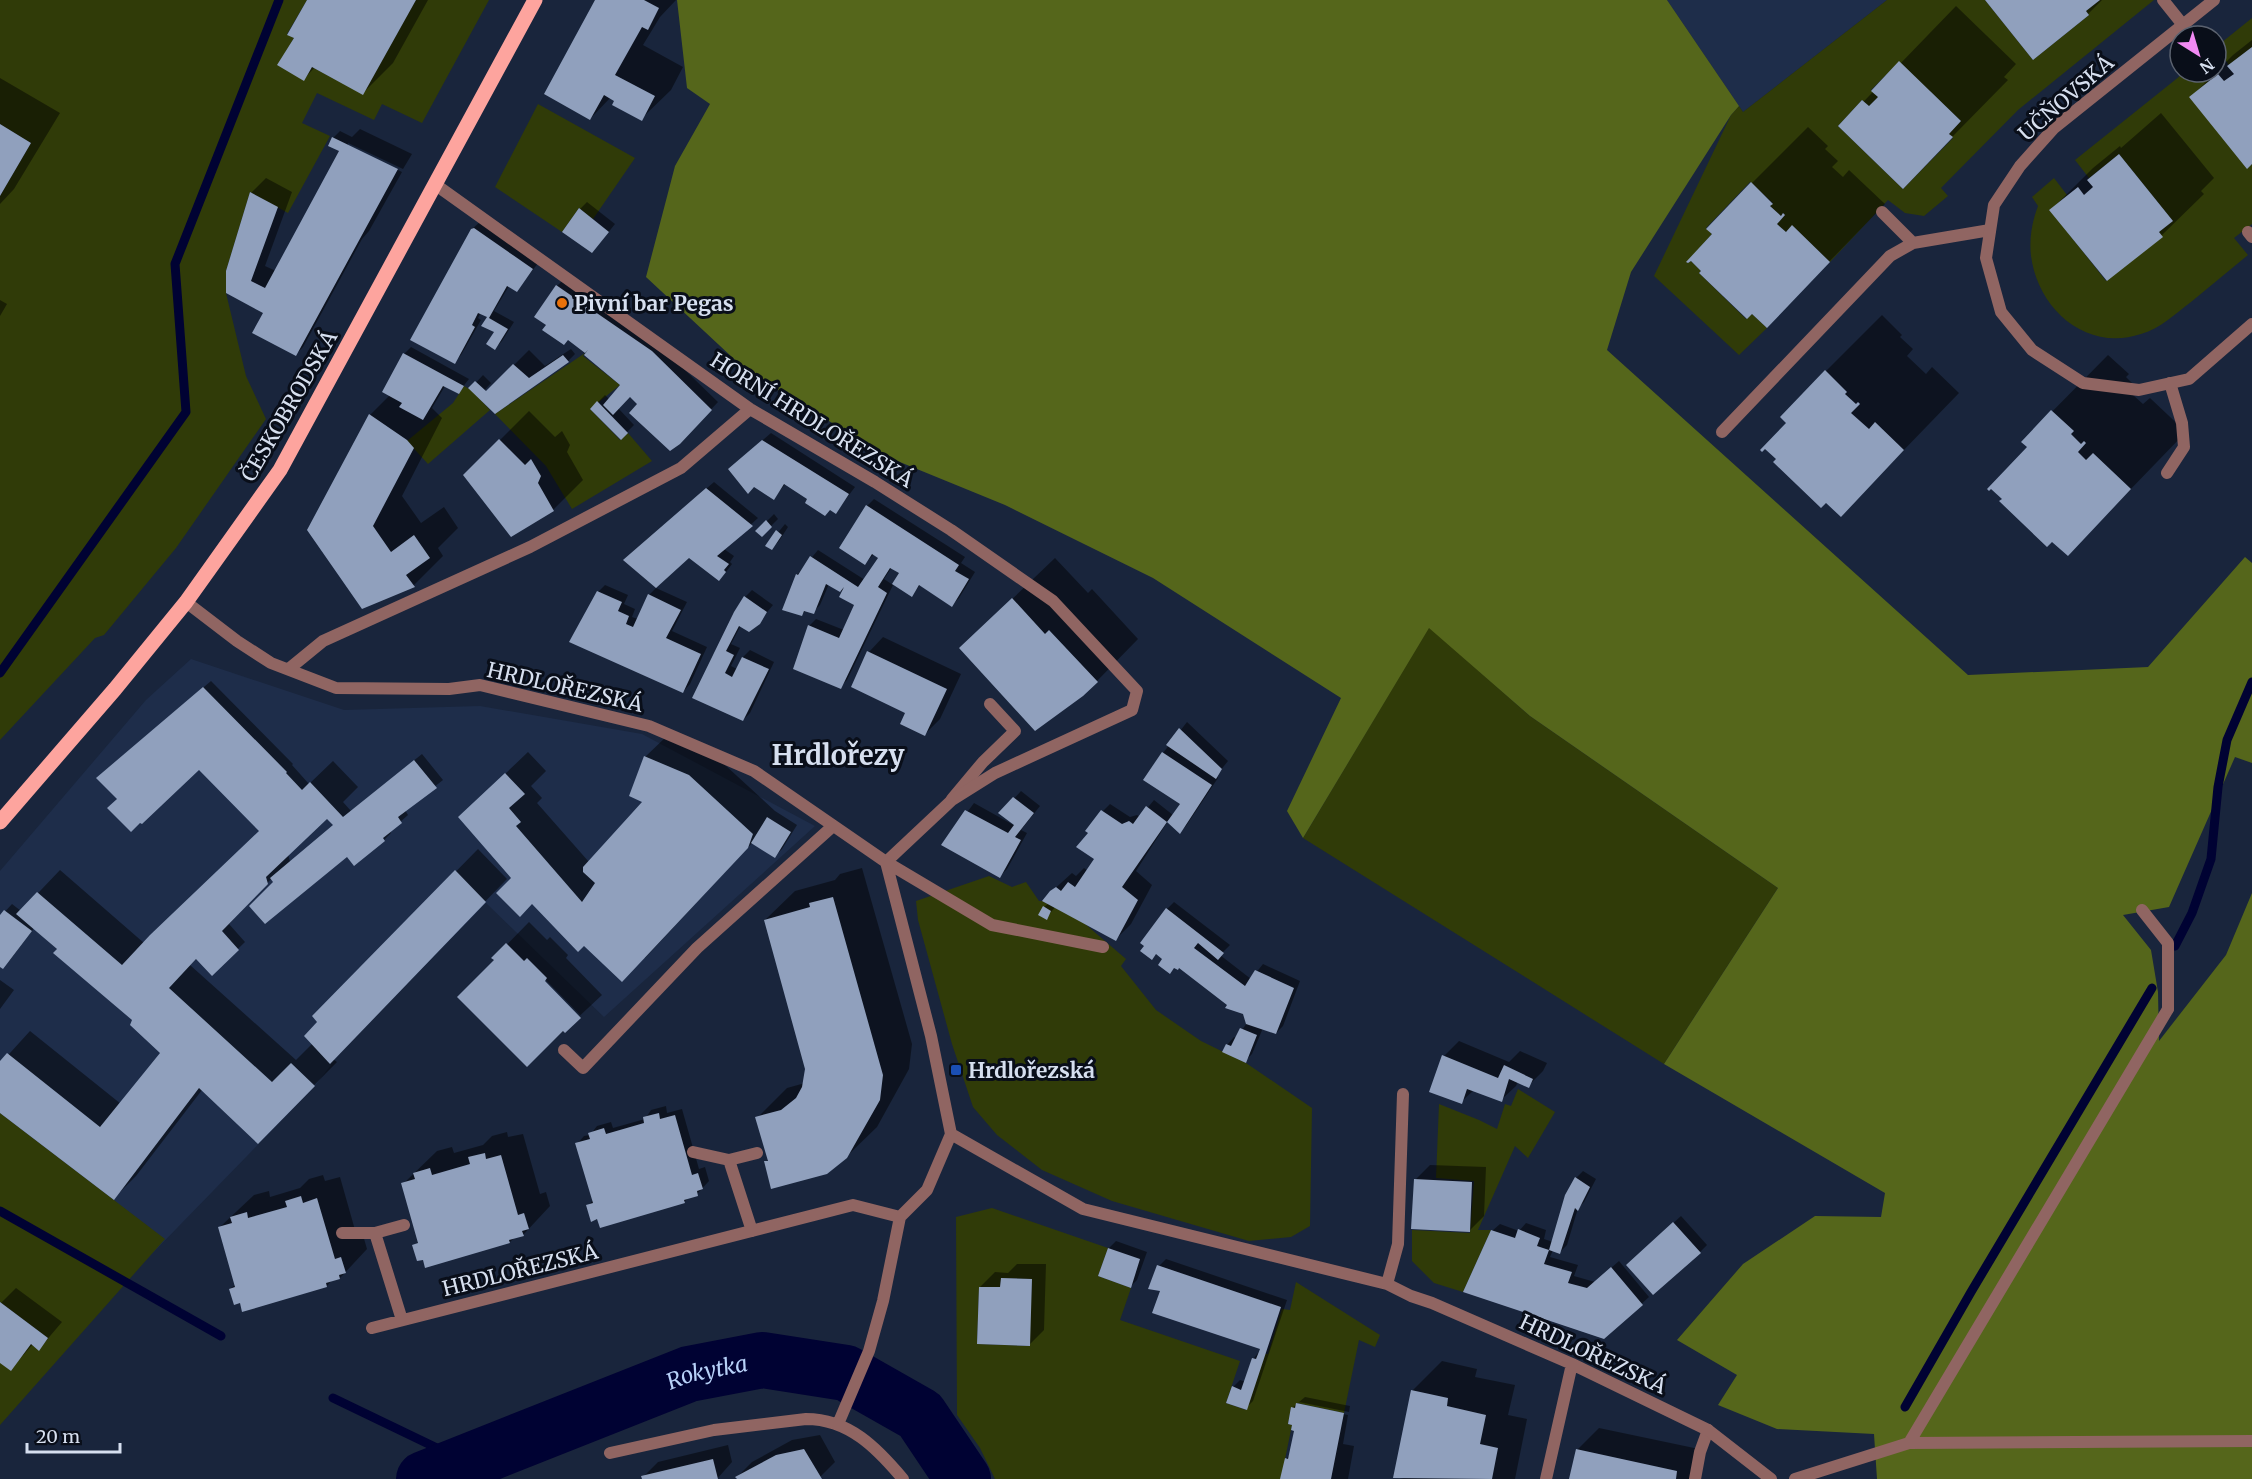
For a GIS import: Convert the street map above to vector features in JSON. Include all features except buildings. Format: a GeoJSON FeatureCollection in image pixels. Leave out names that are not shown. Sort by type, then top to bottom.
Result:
{"type":"FeatureCollection","features":[{"type":"Feature","properties":{"kind":"main road","name":"ČESKOBRODSKÁ"},"geometry":{"type":"LineString","coordinates":[[0,822],[116,689],[186,602],[280,470],[535,0]]}},
{"type":"Feature","properties":{"kind":"street"},"geometry":{"type":"LineString","coordinates":[[2163,0],[2182,24]]}},
{"type":"Feature","properties":{"kind":"street","name":"UČŇOVSKÁ"},"geometry":{"type":"LineString","coordinates":[[2184,24],[2214,0]]}},
{"type":"Feature","properties":{"kind":"street","name":"UČŇOVSKÁ"},"geometry":{"type":"LineString","coordinates":[[2168,37],[2054,128],[2020,166],[1994,205],[1986,258],[2001,312],[2032,350],[2083,383],[2139,390],[2189,378],[2252,324]]}},
{"type":"Feature","properties":{"kind":"street","name":"HORNÍ HRDLOŘEZSKÁ"},"geometry":{"type":"LineString","coordinates":[[436,185],[750,409],[779,424],[904,500],[1053,601],[1137,691],[1132,710],[995,773],[952,800]]}},
{"type":"Feature","properties":{"kind":"street"},"geometry":{"type":"LineString","coordinates":[[1882,212],[1913,243]]}},
{"type":"Feature","properties":{"kind":"street"},"geometry":{"type":"LineString","coordinates":[[1722,432],[1890,256],[1913,243],[1990,230]]}},
{"type":"Feature","properties":{"kind":"street"},"geometry":{"type":"LineString","coordinates":[[2167,473],[2184,447],[2182,423],[2170,383]]}},
{"type":"Feature","properties":{"kind":"street"},"geometry":{"type":"LineString","coordinates":[[290,668],[323,641],[530,547],[681,468],[750,409]]}},
{"type":"Feature","properties":{"kind":"street","name":"HRDLOŘEZSKÁ"},"geometry":{"type":"LineString","coordinates":[[186,602],[237,641],[271,663],[290,668],[336,688],[449,689],[480,685],[649,726],[754,771],[886,862],[992,926],[1104,947]]}},
{"type":"Feature","properties":{"kind":"street"},"geometry":{"type":"LineString","coordinates":[[838,1424],[869,1352],[883,1302],[900,1217],[927,1190],[951,1134],[931,1036],[886,862],[952,800],[983,762],[1015,731],[990,704]]}},
{"type":"Feature","properties":{"kind":"street"},"geometry":{"type":"LineString","coordinates":[[564,1050],[583,1068],[697,948],[833,826]]}},
{"type":"Feature","properties":{"kind":"street"},"geometry":{"type":"LineString","coordinates":[[1909,1443],[2168,1009],[2168,943],[2142,910]]}},
{"type":"Feature","properties":{"kind":"street"},"geometry":{"type":"LineString","coordinates":[[1387,1284],[1398,1244],[1403,1094]]}},
{"type":"Feature","properties":{"kind":"street","name":"HRDLOŘEZSKÁ"},"geometry":{"type":"LineString","coordinates":[[951,1134],[1083,1209],[1387,1284],[1572,1364],[1708,1430],[1770,1479]]}},
{"type":"Feature","properties":{"kind":"street"},"geometry":{"type":"LineString","coordinates":[[693,1152],[729,1160],[758,1153]]}},
{"type":"Feature","properties":{"kind":"street"},"geometry":{"type":"LineString","coordinates":[[729,1160],[752,1231]]}},
{"type":"Feature","properties":{"kind":"street","name":"HRDLOŘEZSKÁ"},"geometry":{"type":"LineString","coordinates":[[372,1328],[853,1205],[900,1217]]}},
{"type":"Feature","properties":{"kind":"street"},"geometry":{"type":"LineString","coordinates":[[342,1233],[375,1233],[404,1225]]}},
{"type":"Feature","properties":{"kind":"street"},"geometry":{"type":"LineString","coordinates":[[375,1233],[402,1320]]}},
{"type":"Feature","properties":{"kind":"street"},"geometry":{"type":"LineString","coordinates":[[1546,1479],[1572,1364]]}},
{"type":"Feature","properties":{"kind":"street"},"geometry":{"type":"LineString","coordinates":[[610,1453],[714,1430],[820,1419],[838,1424],[865,1439],[882,1454],[903,1479]]}},
{"type":"Feature","properties":{"kind":"street"},"geometry":{"type":"LineString","coordinates":[[1695,1479],[1700,1452],[1708,1430]]}},
{"type":"Feature","properties":{"kind":"street"},"geometry":{"type":"LineString","coordinates":[[1795,1479],[1909,1443],[2252,1441]]}},
{"type":"Feature","properties":{"kind":"shaded area"},"geometry":{"type":"Polygon","coordinates":[[[1667,0],[1887,0],[1743,112],[1667,0]]]}},
{"type":"Feature","properties":{"kind":"shaded area"},"geometry":{"type":"Polygon","coordinates":[[[191,659],[344,710],[480,706],[642,734],[815,826],[604,1017],[486,903],[344,1048],[315,1086],[143,1263],[0,1148],[0,871],[146,700],[191,659]]]}},
{"type":"Feature","properties":{"kind":"green space"},"geometry":{"type":"Polygon","coordinates":[[[0,0],[307,0],[287,34],[294,38],[278,65],[304,80],[312,67],[363,94],[416,0],[489,0],[422,123],[382,104],[374,120],[317,93],[302,123],[330,136],[288,213],[250,192],[226,271],[226,293],[246,376],[266,419],[176,548],[104,635],[95,638],[0,740],[0,196],[31,143],[0,124],[0,0]]]}},
{"type":"Feature","properties":{"kind":"green space"},"geometry":{"type":"Polygon","coordinates":[[[677,0],[1667,0],[1739,106],[1631,272],[1607,350],[1968,675],[2148,667],[2245,557],[2252,563],[2252,763],[2235,757],[2169,907],[2123,915],[2151,950],[2158,992],[2159,1041],[2226,955],[2252,893],[2252,1479],[1877,1479],[1874,1434],[1777,1429],[1718,1405],[1737,1375],[1677,1340],[1743,1264],[1815,1216],[1881,1217],[1885,1193],[1664,1064],[1778,888],[1530,716],[1429,628],[1303,838],[1287,811],[1341,698],[1153,578],[1005,505],[890,458],[748,372],[646,277],[675,166],[710,104],[687,88],[677,0]]]}},
{"type":"Feature","properties":{"kind":"green space"},"geometry":{"type":"Polygon","coordinates":[[[1887,0],[1985,0],[2033,60],[2089,15],[2086,11],[2100,0],[2154,0],[2018,110],[1941,188],[1948,196],[1924,216],[1905,213],[1888,200],[1830,262],[1793,226],[1786,232],[1777,224],[1785,215],[1783,213],[1781,216],[1770,206],[1773,203],[1750,182],[1706,228],[1712,234],[1687,262],[1691,261],[1701,271],[1699,273],[1746,319],[1752,314],[1767,328],[1739,355],[1654,276],[1731,115],[1739,106],[1743,112],[1887,0]],[[1899,62],[1871,90],[1878,97],[1869,106],[1862,100],[1838,126],[1903,189],[1953,138],[1949,134],[1961,121],[1899,62]]]}},
{"type":"Feature","properties":{"kind":"green space"},"geometry":{"type":"Polygon","coordinates":[[[2252,18],[2252,47],[2229,65],[2228,37],[2252,18]]]}},
{"type":"Feature","properties":{"kind":"green space"},"geometry":{"type":"Polygon","coordinates":[[[2170,84],[2209,84],[2247,168],[2252,164],[2252,224],[2234,238],[2248,255],[2173,316],[2148,331],[2121,338],[2102,337],[2084,331],[2068,322],[2054,309],[2035,275],[2030,243],[2038,206],[2032,197],[2054,178],[2067,195],[2050,210],[2106,281],[2162,237],[2159,232],[2173,221],[2119,154],[2089,178],[2075,160],[2170,84]]]}},
{"type":"Feature","properties":{"kind":"green space"},"geometry":{"type":"Polygon","coordinates":[[[538,104],[635,158],[593,219],[579,208],[562,232],[495,187],[538,104]]]}},
{"type":"Feature","properties":{"kind":"green space"},"geometry":{"type":"Polygon","coordinates":[[[585,353],[583,356],[620,385],[590,409],[620,440],[628,433],[652,461],[572,509],[546,466],[495,414],[585,353]]]}},
{"type":"Feature","properties":{"kind":"green space"},"geometry":{"type":"Polygon","coordinates":[[[464,386],[471,390],[490,410],[428,464],[407,441],[453,403],[464,386]]]}},
{"type":"Feature","properties":{"kind":"green space"},"geometry":{"type":"Polygon","coordinates":[[[1429,627],[1530,716],[1778,888],[1664,1064],[1303,838],[1429,627]]]}},
{"type":"Feature","properties":{"kind":"green space"},"geometry":{"type":"Polygon","coordinates":[[[989,876],[1012,887],[1026,882],[1039,901],[1084,923],[1126,959],[1121,966],[1156,1010],[1201,1041],[1246,1063],[1312,1108],[1310,1226],[1291,1237],[1249,1241],[1112,1201],[1042,1170],[997,1135],[973,1107],[952,1044],[918,920],[916,901],[989,876]]]}},
{"type":"Feature","properties":{"kind":"green space"},"geometry":{"type":"Polygon","coordinates":[[[1518,1089],[1555,1112],[1528,1158],[1515,1146],[1478,1230],[1491,1230],[1463,1292],[1434,1283],[1412,1261],[1412,1230],[1470,1233],[1474,1181],[1436,1178],[1439,1104],[1497,1129],[1505,1104],[1511,1106],[1518,1089]]]}},
{"type":"Feature","properties":{"kind":"green space"},"geometry":{"type":"Polygon","coordinates":[[[0,1113],[165,1239],[0,1425],[0,1363],[31,1344],[39,1350],[48,1338],[0,1302],[0,1113]]]}},
{"type":"Feature","properties":{"kind":"green space"},"geometry":{"type":"Polygon","coordinates":[[[992,1208],[1108,1248],[1098,1276],[1131,1288],[1120,1320],[1240,1361],[1226,1403],[1246,1410],[1265,1354],[1268,1354],[1282,1309],[1290,1310],[1296,1282],[1380,1335],[1375,1347],[1359,1340],[1344,1413],[1297,1403],[1295,1408],[1291,1408],[1288,1424],[1292,1425],[1281,1479],[995,1479],[980,1448],[957,1415],[956,1217],[992,1208]],[[1001,1278],[1000,1287],[979,1287],[977,1344],[1029,1346],[1032,1279],[1001,1278]]]}},
{"type":"Feature","properties":{"kind":"waterway"},"geometry":{"type":"LineString","coordinates":[[0,673],[186,412],[175,264],[279,0]]}},
{"type":"Feature","properties":{"kind":"waterway"},"geometry":{"type":"LineString","coordinates":[[2175,946],[2192,913],[2211,859],[2218,787],[2227,740],[2252,682]]}},
{"type":"Feature","properties":{"kind":"waterway"},"geometry":{"type":"LineString","coordinates":[[1905,1407],[2152,988]]}},
{"type":"Feature","properties":{"kind":"waterway"},"geometry":{"type":"LineString","coordinates":[[0,1211],[221,1336]]}},
{"type":"Feature","properties":{"kind":"waterway","name":"Rokytka"},"geometry":{"type":"LineString","coordinates":[[424,1479],[689,1374],[762,1360],[846,1373],[920,1415],[963,1479]]}},
{"type":"Feature","properties":{"kind":"waterway"},"geometry":{"type":"LineString","coordinates":[[333,1398],[466,1462]]}},
{"type":"Feature","properties":{"kind":"place","name":"Pivní bar Pegas"},"geometry":{"type":"Point","coordinates":[562,303]}},
{"type":"Feature","properties":{"kind":"place","name":"Hrdlořezská"},"geometry":{"type":"Point","coordinates":[956,1070]}},
{"type":"Feature","properties":{"kind":"district","name":"Hrdlořezy"},"geometry":{"type":"Point","coordinates":[838,755]}}]}
